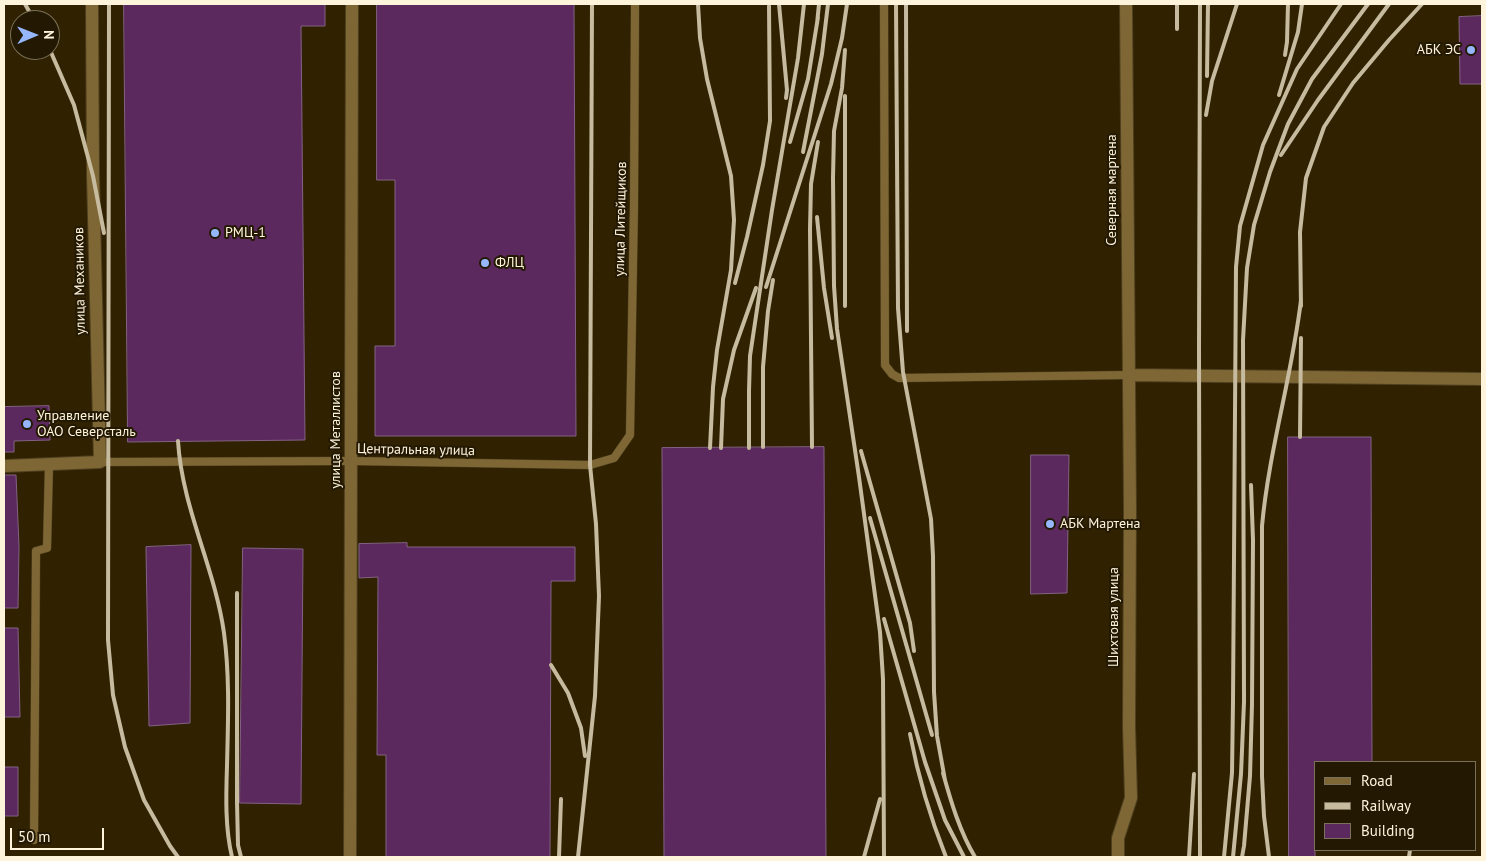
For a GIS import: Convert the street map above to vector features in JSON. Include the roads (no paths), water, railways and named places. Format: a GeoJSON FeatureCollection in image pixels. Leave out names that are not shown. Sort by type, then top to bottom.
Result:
{"type":"FeatureCollection","features":[{"type":"Feature","properties":{"kind":"street","name":"улица Механиков"},"geometry":{"type":"LineString","coordinates":[[92,4],[92,176],[100,462]]}},
{"type":"Feature","properties":{"kind":"street","name":"улица Металлистов"},"geometry":{"type":"LineString","coordinates":[[350,857],[352,4]]}},
{"type":"Feature","properties":{"kind":"street","name":"Северная мартена"},"geometry":{"type":"LineString","coordinates":[[1126,4],[1129,375]]}},
{"type":"Feature","properties":{"kind":"street"},"geometry":{"type":"LineString","coordinates":[[1129,375],[1482,379]]}},
{"type":"Feature","properties":{"kind":"street","name":"Шихтовая улица"},"geometry":{"type":"LineString","coordinates":[[1118,857],[1118,838],[1131,798],[1129,726],[1129,375]]}},
{"type":"Feature","properties":{"kind":"street"},"geometry":{"type":"LineString","coordinates":[[4,466],[100,462]]}},
{"type":"Feature","properties":{"kind":"lane","name":"улица Литейщиков"},"geometry":{"type":"LineString","coordinates":[[630,435],[635,4]]}},
{"type":"Feature","properties":{"kind":"lane"},"geometry":{"type":"LineString","coordinates":[[884,4],[885,365],[892,374],[899,378],[1129,375]]}},
{"type":"Feature","properties":{"kind":"lane","name":"Центральная улица"},"geometry":{"type":"LineString","coordinates":[[100,462],[350,461],[590,465],[614,458],[630,435]]}},
{"type":"Feature","properties":{"kind":"lane"},"geometry":{"type":"LineString","coordinates":[[34,840],[36,551],[47,548],[49,464]]}},
{"type":"Feature","properties":{"kind":"railway"},"geometry":{"type":"LineString","coordinates":[[25,4],[28,10]]}},
{"type":"Feature","properties":{"kind":"railway"},"geometry":{"type":"LineString","coordinates":[[109,4],[108,640],[113,695],[125,747],[144,800],[178,857]]}},
{"type":"Feature","properties":{"kind":"railway"},"geometry":{"type":"LineString","coordinates":[[578,857],[595,696],[599,596],[596,524],[590,465],[592,4]]}},
{"type":"Feature","properties":{"kind":"railway"},"geometry":{"type":"LineString","coordinates":[[698,4],[700,38],[707,79],[731,176],[734,220],[731,270],[717,350],[713,387],[710,448]]}},
{"type":"Feature","properties":{"kind":"railway"},"geometry":{"type":"LineString","coordinates":[[779,4],[787,90],[786,98]]}},
{"type":"Feature","properties":{"kind":"railway"},"geometry":{"type":"LineString","coordinates":[[749,448],[750,356],[798,58],[804,4]]}},
{"type":"Feature","properties":{"kind":"railway"},"geometry":{"type":"LineString","coordinates":[[817,24],[819,4]]}},
{"type":"Feature","properties":{"kind":"railway"},"geometry":{"type":"LineString","coordinates":[[803,152],[822,54],[828,4]]}},
{"type":"Feature","properties":{"kind":"railway"},"geometry":{"type":"LineString","coordinates":[[766,287],[831,84],[842,38],[847,4]]}},
{"type":"Feature","properties":{"kind":"railway"},"geometry":{"type":"LineString","coordinates":[[896,4],[898,308],[903,372],[931,519],[934,692],[937,736],[945,780]]}},
{"type":"Feature","properties":{"kind":"railway"},"geometry":{"type":"LineString","coordinates":[[906,4],[907,331]]}},
{"type":"Feature","properties":{"kind":"railway"},"geometry":{"type":"LineString","coordinates":[[1177,4],[1177,29]]}},
{"type":"Feature","properties":{"kind":"railway"},"geometry":{"type":"LineString","coordinates":[[1200,4],[1200,857]]}},
{"type":"Feature","properties":{"kind":"railway"},"geometry":{"type":"LineString","coordinates":[[1207,76],[1208,4]]}},
{"type":"Feature","properties":{"kind":"railway"},"geometry":{"type":"LineString","coordinates":[[1206,115],[1212,81],[1237,4]]}},
{"type":"Feature","properties":{"kind":"railway"},"geometry":{"type":"LineString","coordinates":[[1285,55],[1288,4]]}},
{"type":"Feature","properties":{"kind":"railway"},"geometry":{"type":"LineString","coordinates":[[1279,95],[1298,32],[1302,4]]}},
{"type":"Feature","properties":{"kind":"railway"},"geometry":{"type":"LineString","coordinates":[[1224,857],[1232,773],[1236,267],[1240,226],[1263,145],[1297,69],[1341,4]]}},
{"type":"Feature","properties":{"kind":"railway"},"geometry":{"type":"LineString","coordinates":[[1233,857],[1241,774],[1244,702],[1243,340],[1247,268],[1254,225],[1270,172],[1288,124],[1312,79],[1368,4]]}},
{"type":"Feature","properties":{"kind":"railway"},"geometry":{"type":"LineString","coordinates":[[1281,155],[1318,100],[1389,4]]}},
{"type":"Feature","properties":{"kind":"railway"},"geometry":{"type":"LineString","coordinates":[[1301,306],[1300,232],[1306,178],[1324,127],[1353,83],[1422,4]]}},
{"type":"Feature","properties":{"kind":"railway"},"geometry":{"type":"LineString","coordinates":[[735,283],[763,165],[770,121],[769,6]]}},
{"type":"Feature","properties":{"kind":"railway"},"geometry":{"type":"LineString","coordinates":[[790,142],[808,79],[818,17]]}},
{"type":"Feature","properties":{"kind":"railway"},"geometry":{"type":"LineString","coordinates":[[845,50],[842,88],[834,131],[834,286],[837,329],[880,632],[883,679],[884,857]]}},
{"type":"Feature","properties":{"kind":"railway"},"geometry":{"type":"LineString","coordinates":[[54,60],[74,105],[93,176],[104,233]]}},
{"type":"Feature","properties":{"kind":"railway"},"geometry":{"type":"LineString","coordinates":[[845,96],[845,306]]}},
{"type":"Feature","properties":{"kind":"railway"},"geometry":{"type":"LineString","coordinates":[[812,447],[810,229],[811,184],[818,142]]}},
{"type":"Feature","properties":{"kind":"railway"},"geometry":{"type":"LineString","coordinates":[[817,217],[824,288],[832,338]]}},
{"type":"Feature","properties":{"kind":"railway"},"geometry":{"type":"LineString","coordinates":[[763,447],[763,367],[773,280]]}},
{"type":"Feature","properties":{"kind":"railway"},"geometry":{"type":"LineString","coordinates":[[721,448],[723,399],[734,350],[756,288]]}},
{"type":"Feature","properties":{"kind":"railway"},"geometry":{"type":"LineString","coordinates":[[1269,857],[1262,776],[1262,526],[1270,469],[1301,300]]}},
{"type":"Feature","properties":{"kind":"railway"},"geometry":{"type":"LineString","coordinates":[[1300,437],[1301,338]]}},
{"type":"Feature","properties":{"kind":"railway"},"geometry":{"type":"LineString","coordinates":[[178,441],[186,490],[214,585],[224,633],[228,700],[226,812],[232,857]]}},
{"type":"Feature","properties":{"kind":"railway"},"geometry":{"type":"LineString","coordinates":[[861,451],[910,623],[914,651]]}},
{"type":"Feature","properties":{"kind":"railway"},"geometry":{"type":"LineString","coordinates":[[1242,857],[1250,776],[1252,704],[1253,540],[1251,485]]}},
{"type":"Feature","properties":{"kind":"railway"},"geometry":{"type":"LineString","coordinates":[[870,518],[932,735]]}},
{"type":"Feature","properties":{"kind":"railway"},"geometry":{"type":"LineString","coordinates":[[237,593],[237,802],[238,845],[241,857]]}},
{"type":"Feature","properties":{"kind":"railway"},"geometry":{"type":"LineString","coordinates":[[884,619],[925,762],[945,820],[964,857]]}},
{"type":"Feature","properties":{"kind":"railway"},"geometry":{"type":"LineString","coordinates":[[551,665],[568,693],[581,728],[585,756]]}},
{"type":"Feature","properties":{"kind":"railway"},"geometry":{"type":"LineString","coordinates":[[910,734],[925,796],[946,857]]}},
{"type":"Feature","properties":{"kind":"railway"},"geometry":{"type":"LineString","coordinates":[[943,773],[960,827],[975,857]]}},
{"type":"Feature","properties":{"kind":"railway"},"geometry":{"type":"LineString","coordinates":[[1189,857],[1194,774]]}},
{"type":"Feature","properties":{"kind":"railway"},"geometry":{"type":"LineString","coordinates":[[559,857],[561,799]]}},
{"type":"Feature","properties":{"kind":"railway"},"geometry":{"type":"LineString","coordinates":[[864,857],[880,799]]}},
{"type":"Feature","properties":{"kind":"railway"},"geometry":{"type":"LineString","coordinates":[[1409,857],[1410,851]]}},
{"type":"Feature","properties":{"kind":"place","name":"АБК ЭС"},"geometry":{"type":"Point","coordinates":[1471,50]}},
{"type":"Feature","properties":{"kind":"place","name":"РМЦ-1"},"geometry":{"type":"Point","coordinates":[215,233]}},
{"type":"Feature","properties":{"kind":"place","name":"ФЛЦ"},"geometry":{"type":"Point","coordinates":[485,263]}},
{"type":"Feature","properties":{"kind":"place","name":"Управление OAO Северсталь"},"geometry":{"type":"Point","coordinates":[27,424]}},
{"type":"Feature","properties":{"kind":"place","name":"АБК Мартена"},"geometry":{"type":"Point","coordinates":[1050,524]}}]}
